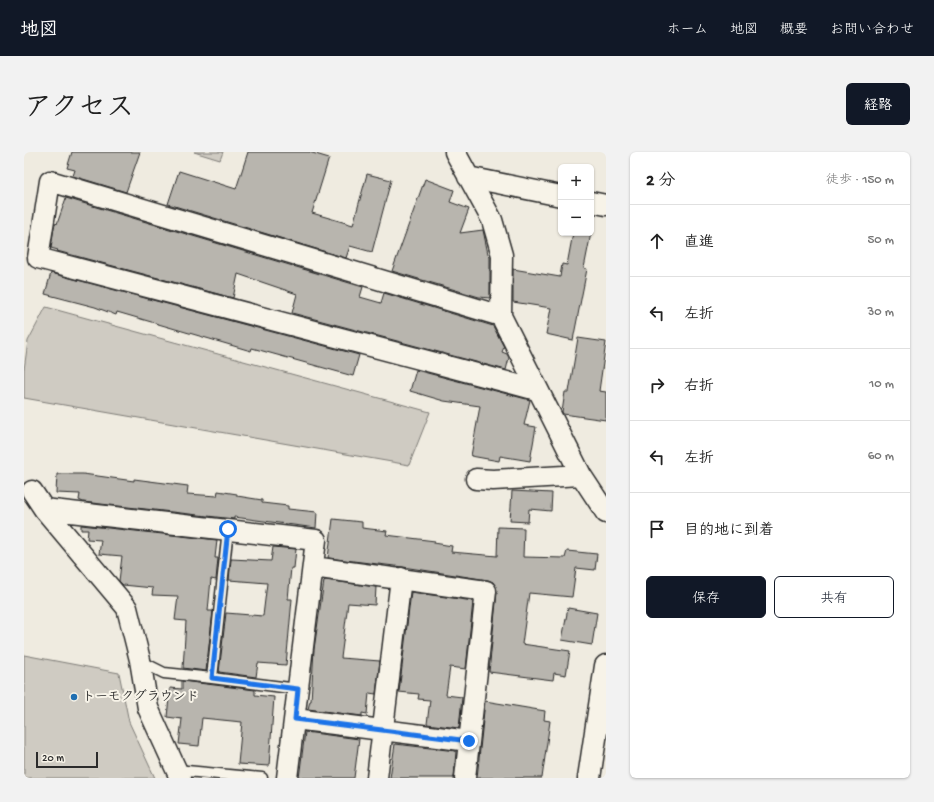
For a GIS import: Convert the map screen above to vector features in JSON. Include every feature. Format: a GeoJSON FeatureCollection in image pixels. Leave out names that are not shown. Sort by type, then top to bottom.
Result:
{"type":"FeatureCollection","features":[{"type":"Feature","properties":{"kind":"main road"},"geometry":{"type":"LineString","coordinates":[[590,778],[606,666]]}},
{"type":"Feature","properties":{"kind":"street"},"geometry":{"type":"LineString","coordinates":[[455,152],[492,220],[502,255],[501,316],[581,475],[606,513]]}},
{"type":"Feature","properties":{"kind":"street"},"geometry":{"type":"LineString","coordinates":[[468,177],[558,195]]}},
{"type":"Feature","properties":{"kind":"street"},"geometry":{"type":"LineString","coordinates":[[501,316],[50,181],[38,258],[537,390]]}},
{"type":"Feature","properties":{"kind":"street"},"geometry":{"type":"LineString","coordinates":[[594,203],[606,205]]}},
{"type":"Feature","properties":{"kind":"street"},"geometry":{"type":"LineString","coordinates":[[476,478],[493,480],[581,475]]}},
{"type":"Feature","properties":{"kind":"street"},"geometry":{"type":"LineString","coordinates":[[32,491],[44,509],[127,608],[140,660],[148,708],[178,774]]}},
{"type":"Feature","properties":{"kind":"street"},"geometry":{"type":"LineString","coordinates":[[44,509],[316,540],[287,778]]}},
{"type":"Feature","properties":{"kind":"street"},"geometry":{"type":"LineString","coordinates":[[313,567],[486,590],[465,778]]}},
{"type":"Feature","properties":{"kind":"street"},"geometry":{"type":"LineString","coordinates":[[377,778],[401,578]]}},
{"type":"Feature","properties":{"kind":"street"},"geometry":{"type":"LineString","coordinates":[[295,719],[469,741]]}},
{"type":"Feature","properties":{"kind":"lane"},"geometry":{"type":"LineString","coordinates":[[212,678],[228,529]]}},
{"type":"Feature","properties":{"kind":"lane"},"geometry":{"type":"LineString","coordinates":[[140,660],[164,673],[298,689]]}},
{"type":"Feature","properties":{"kind":"lane"},"geometry":{"type":"LineString","coordinates":[[178,774],[262,778]]}},
{"type":"Feature","properties":{"kind":"shaded area"},"geometry":{"type":"Polygon","coordinates":[[[194,152],[223,152],[220,160],[194,152]]]}},
{"type":"Feature","properties":{"kind":"shaded area"},"geometry":{"type":"Polygon","coordinates":[[[46,307],[430,412],[409,465],[24,398],[24,370],[28,341],[46,307]]]}},
{"type":"Feature","properties":{"kind":"shaded area","name":"トーモクグラウンド"},"geometry":{"type":"Polygon","coordinates":[[[24,655],[119,673],[129,722],[155,778],[24,778],[24,655]]]}},
{"type":"Feature","properties":{"kind":"building"},"geometry":{"type":"Polygon","coordinates":[[[72,152],[140,152],[126,192],[73,176],[75,170],[67,168],[72,152]]]}},
{"type":"Feature","properties":{"kind":"building"},"geometry":{"type":"Polygon","coordinates":[[[248,152],[309,152],[329,158],[312,213],[353,225],[367,174],[391,180],[372,252],[350,246],[346,258],[168,204],[179,171],[236,189],[248,152]]]}},
{"type":"Feature","properties":{"kind":"building"},"geometry":{"type":"Polygon","coordinates":[[[425,179],[454,190],[450,202],[469,209],[460,233],[483,230],[490,257],[490,298],[479,297],[392,271],[425,179]]]}},
{"type":"Feature","properties":{"kind":"building"},"geometry":{"type":"Polygon","coordinates":[[[66,198],[363,287],[360,297],[381,303],[384,293],[493,326],[504,347],[502,352],[507,354],[509,358],[506,370],[292,313],[297,294],[238,274],[233,298],[57,251],[58,250],[51,248],[54,227],[56,223],[57,224],[66,198]]]}},
{"type":"Feature","properties":{"kind":"building"},"geometry":{"type":"Polygon","coordinates":[[[572,236],[590,236],[584,268],[587,269],[573,340],[546,334],[551,308],[513,302],[513,269],[560,277],[562,264],[567,265],[572,236]]]}},
{"type":"Feature","properties":{"kind":"building"},"geometry":{"type":"Polygon","coordinates":[[[51,273],[359,355],[353,376],[252,348],[251,351],[117,312],[116,315],[95,307],[45,294],[51,273]]]}},
{"type":"Feature","properties":{"kind":"building"},"geometry":{"type":"Polygon","coordinates":[[[578,338],[606,342],[599,391],[606,392],[606,420],[563,414],[562,412],[565,392],[569,392],[578,338]]]}},
{"type":"Feature","properties":{"kind":"building"},"geometry":{"type":"Polygon","coordinates":[[[416,370],[530,400],[524,425],[536,427],[530,461],[500,456],[499,461],[471,456],[480,406],[444,401],[410,391],[416,370]]]}},
{"type":"Feature","properties":{"kind":"building"},"geometry":{"type":"Polygon","coordinates":[[[57,474],[83,474],[188,486],[187,494],[217,496],[218,491],[237,494],[237,496],[262,500],[262,503],[288,506],[288,509],[317,512],[316,528],[234,517],[234,519],[83,502],[79,500],[80,494],[56,493],[57,474]]]}},
{"type":"Feature","properties":{"kind":"building"},"geometry":{"type":"Polygon","coordinates":[[[512,491],[552,493],[551,511],[529,509],[528,522],[510,521],[512,491]]]}},
{"type":"Feature","properties":{"kind":"building"},"geometry":{"type":"Polygon","coordinates":[[[333,519],[362,522],[362,528],[387,531],[386,535],[435,541],[434,543],[452,546],[451,552],[497,556],[498,527],[524,528],[523,557],[565,558],[567,551],[597,554],[595,570],[576,568],[572,597],[529,593],[522,644],[570,651],[566,675],[554,673],[553,680],[489,672],[497,592],[493,582],[403,567],[328,558],[333,519]]]}},
{"type":"Feature","properties":{"kind":"building"},"geometry":{"type":"Polygon","coordinates":[[[81,525],[217,540],[215,558],[218,558],[216,580],[211,579],[208,611],[213,611],[206,671],[183,668],[186,621],[175,620],[178,596],[152,595],[153,588],[123,585],[119,581],[122,556],[99,554],[101,540],[87,539],[88,530],[81,530],[81,525]]]}},
{"type":"Feature","properties":{"kind":"building"},"geometry":{"type":"Polygon","coordinates":[[[273,547],[296,549],[294,568],[291,568],[288,599],[292,599],[286,665],[258,663],[256,677],[219,672],[226,613],[263,616],[267,583],[229,580],[231,559],[271,561],[273,547]]]}},
{"type":"Feature","properties":{"kind":"building"},"geometry":{"type":"Polygon","coordinates":[[[325,580],[376,587],[375,605],[348,603],[341,658],[380,661],[376,694],[369,693],[367,714],[362,713],[362,716],[308,709],[311,701],[314,649],[325,580]]]}},
{"type":"Feature","properties":{"kind":"building"},"geometry":{"type":"Polygon","coordinates":[[[411,592],[473,601],[466,669],[450,667],[446,695],[462,697],[459,728],[427,724],[430,700],[418,699],[419,694],[399,692],[411,592]]]}},
{"type":"Feature","properties":{"kind":"building"},"geometry":{"type":"Polygon","coordinates":[[[568,608],[597,613],[592,645],[562,640],[568,608]]]}},
{"type":"Feature","properties":{"kind":"building"},"geometry":{"type":"Polygon","coordinates":[[[182,681],[255,690],[255,695],[274,697],[269,766],[238,764],[242,722],[202,718],[199,746],[179,744],[182,719],[167,717],[170,688],[182,689],[182,681]]]}},
{"type":"Feature","properties":{"kind":"building"},"geometry":{"type":"Polygon","coordinates":[[[485,701],[545,711],[544,720],[550,721],[542,778],[477,778],[485,701]]]}},
{"type":"Feature","properties":{"kind":"building"},"geometry":{"type":"Polygon","coordinates":[[[305,732],[359,739],[354,778],[299,778],[305,732]]]}},
{"type":"Feature","properties":{"kind":"building"},"geometry":{"type":"Polygon","coordinates":[[[395,744],[456,751],[454,778],[390,778],[395,744]]]}},
{"type":"Feature","properties":{"kind":"place","name":"トーモクグラウンド"},"geometry":{"type":"Point","coordinates":[74,697]}},
{"type":"Feature","properties":{"kind":"route"},"geometry":{"type":"LineString","coordinates":[[228,529],[212,678],[298,689],[295,719],[469,741]]}}]}
